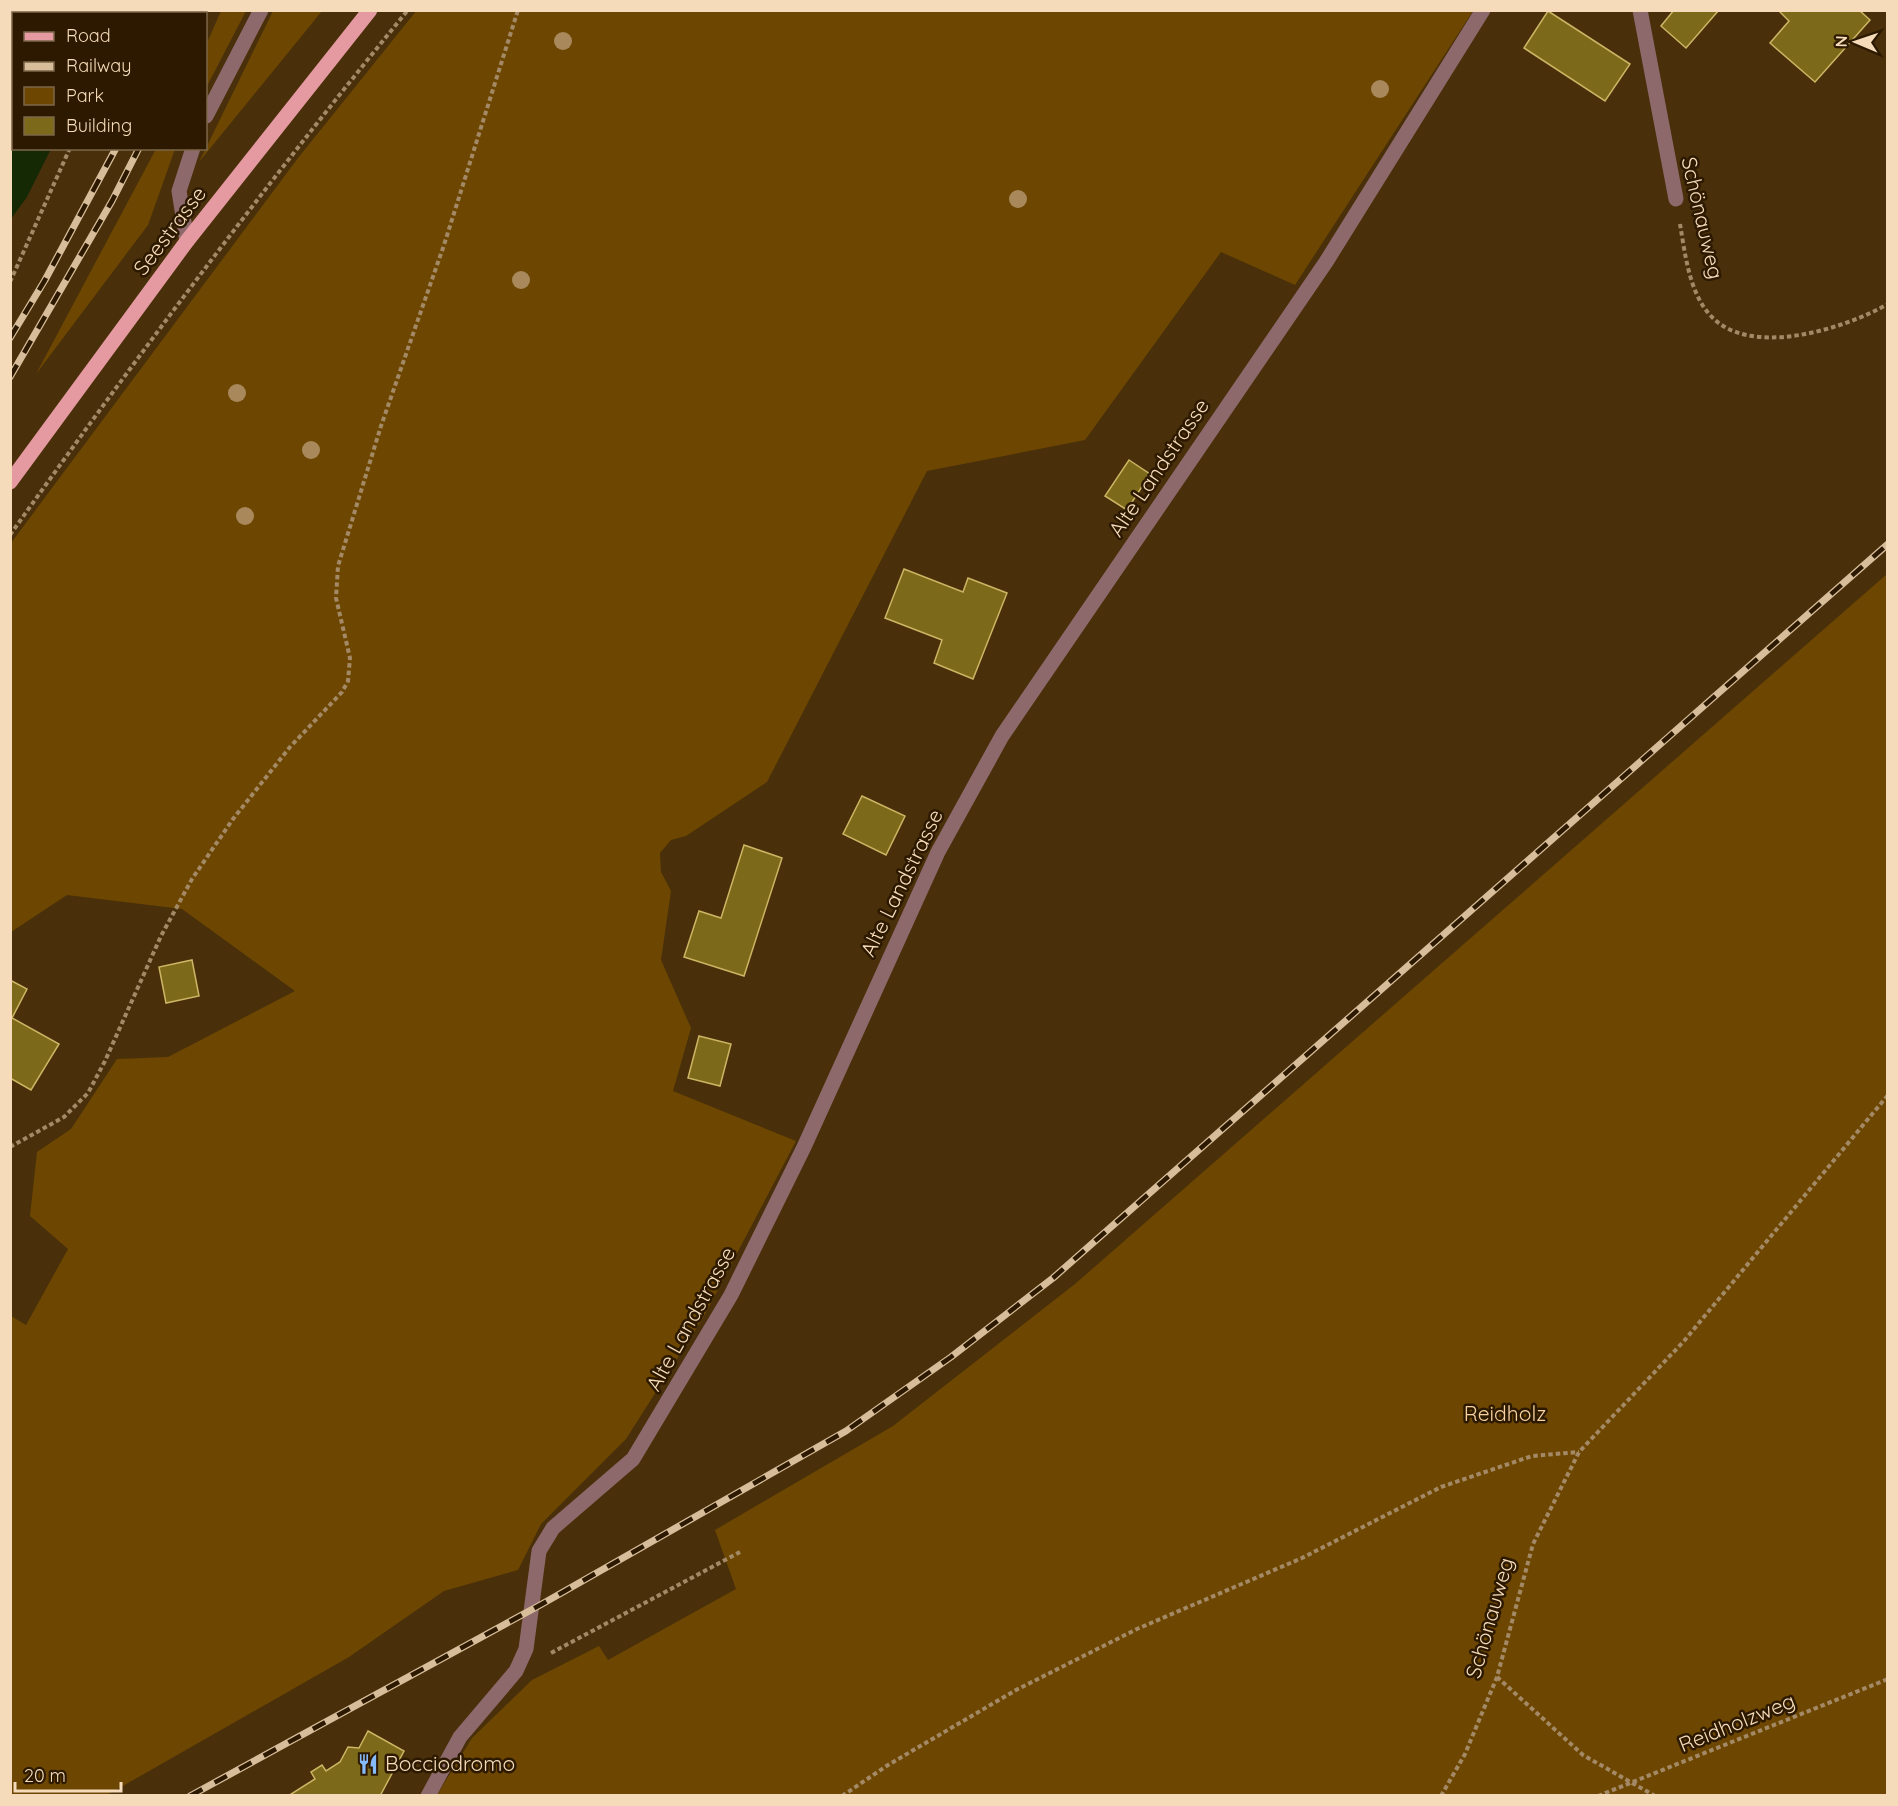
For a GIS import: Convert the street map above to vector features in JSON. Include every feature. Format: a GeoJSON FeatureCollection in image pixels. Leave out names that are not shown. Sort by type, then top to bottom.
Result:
{"type":"FeatureCollection","features":[{"type":"Feature","properties":{"kind":"main road","name":"Seestrasse"},"geometry":{"type":"LineString","coordinates":[[10,482],[187,241],[370,10]]}},
{"type":"Feature","properties":{"kind":"street"},"geometry":{"type":"LineString","coordinates":[[207,114],[261,10]]}},
{"type":"Feature","properties":{"kind":"street","name":"Alte Landstrasse"},"geometry":{"type":"LineString","coordinates":[[429,1796],[460,1737],[516,1671],[526,1649],[531,1630],[539,1551],[553,1528],[633,1460],[731,1295],[804,1147],[938,852],[1002,736],[1326,262],[1483,10]]}},
{"type":"Feature","properties":{"kind":"street","name":"Schönauweg"},"geometry":{"type":"LineString","coordinates":[[1640,10],[1676,200]]}},
{"type":"Feature","properties":{"kind":"street"},"geometry":{"type":"LineString","coordinates":[[187,241],[179,191],[192,150]]}},
{"type":"Feature","properties":{"kind":"path"},"geometry":{"type":"LineString","coordinates":[[10,535],[76,442],[224,244],[408,10]]}},
{"type":"Feature","properties":{"kind":"path"},"geometry":{"type":"LineString","coordinates":[[10,1147],[64,1117],[88,1093],[105,1061],[161,936],[192,879],[233,819],[290,747],[342,692],[348,681],[350,658],[336,598],[338,567],[381,426],[444,245],[518,10]]}},
{"type":"Feature","properties":{"kind":"path"},"geometry":{"type":"LineString","coordinates":[[10,282],[69,150]]}},
{"type":"Feature","properties":{"kind":"path","name":"Schönauweg"},"geometry":{"type":"LineString","coordinates":[[1676,200],[1692,277],[1709,315],[1725,328],[1743,336],[1784,338],[1855,319],[1887,304]]}},
{"type":"Feature","properties":{"kind":"path","name":"Schönauweg"},"geometry":{"type":"LineString","coordinates":[[1441,1796],[1465,1754],[1497,1677],[1533,1544],[1579,1452],[1684,1341],[1887,1095]]}},
{"type":"Feature","properties":{"kind":"path"},"geometry":{"type":"LineString","coordinates":[[842,1796],[888,1765],[1016,1690],[1137,1629],[1302,1558],[1441,1487],[1532,1456],[1579,1452]]}},
{"type":"Feature","properties":{"kind":"path"},"geometry":{"type":"LineString","coordinates":[[516,1671],[740,1551]]}},
{"type":"Feature","properties":{"kind":"path"},"geometry":{"type":"LineString","coordinates":[[1497,1677],[1582,1755],[1655,1796]]}},
{"type":"Feature","properties":{"kind":"path","name":"Reidholzweg"},"geometry":{"type":"LineString","coordinates":[[1598,1796],[1887,1679]]}},
{"type":"Feature","properties":{"kind":"green space"},"geometry":{"type":"Polygon","coordinates":[[[417,10],[1473,11],[1295,285],[1221,252],[1085,440],[927,471],[767,782],[686,836],[671,840],[660,853],[661,872],[671,891],[661,960],[691,1028],[673,1091],[796,1141],[703,1318],[626,1439],[541,1524],[518,1570],[444,1591],[349,1657],[107,1795],[11,1795],[11,1316],[26,1325],[68,1249],[30,1216],[37,1152],[71,1129],[117,1059],[168,1057],[295,991],[182,909],[67,895],[11,932],[11,543],[298,158],[417,10]]]}},
{"type":"Feature","properties":{"kind":"green space"},"geometry":{"type":"Polygon","coordinates":[[[221,11],[246,11],[207,86],[207,43],[221,11]]]}},
{"type":"Feature","properties":{"kind":"green space"},"geometry":{"type":"Polygon","coordinates":[[[273,11],[322,11],[199,162],[207,150],[273,11]]]}},
{"type":"Feature","properties":{"kind":"green space"},"geometry":{"type":"Polygon","coordinates":[[[155,150],[175,150],[148,225],[36,374],[155,150]]]}},
{"type":"Feature","properties":{"kind":"green space","name":"Reidholz"},"geometry":{"type":"Polygon","coordinates":[[[1887,574],[1887,1795],[437,1795],[472,1738],[532,1680],[599,1646],[608,1660],[736,1589],[715,1530],[893,1426],[1075,1284],[1887,574]]]}},
{"type":"Feature","properties":{"kind":"shaded area"},"geometry":{"type":"Polygon","coordinates":[[[11,10],[70,11],[12,12],[12,150],[50,150],[27,197],[11,219],[11,10]]]}},
{"type":"Feature","properties":{"kind":"building"},"geometry":{"type":"Polygon","coordinates":[[[1674,10],[1719,10],[1686,48],[1661,26],[1674,10]]]}},
{"type":"Feature","properties":{"kind":"building"},"geometry":{"type":"Polygon","coordinates":[[[1778,10],[1859,10],[1870,20],[1815,82],[1770,43],[1789,21],[1778,10]]]}},
{"type":"Feature","properties":{"kind":"building"},"geometry":{"type":"Polygon","coordinates":[[[1548,11],[1630,64],[1605,101],[1524,48],[1548,11]]]}},
{"type":"Feature","properties":{"kind":"building"},"geometry":{"type":"Polygon","coordinates":[[[1129,460],[1150,474],[1127,510],[1105,496],[1129,460]]]}},
{"type":"Feature","properties":{"kind":"building"},"geometry":{"type":"Polygon","coordinates":[[[904,569],[963,592],[968,578],[1007,593],[973,679],[934,663],[942,640],[885,618],[904,569]]]}},
{"type":"Feature","properties":{"kind":"building"},"geometry":{"type":"Polygon","coordinates":[[[862,796],[905,816],[886,855],[843,834],[862,796]]]}},
{"type":"Feature","properties":{"kind":"building"},"geometry":{"type":"Polygon","coordinates":[[[744,845],[782,858],[744,976],[684,957],[699,911],[721,918],[744,845]]]}},
{"type":"Feature","properties":{"kind":"building"},"geometry":{"type":"Polygon","coordinates":[[[192,960],[199,996],[166,1003],[159,967],[192,960]]]}},
{"type":"Feature","properties":{"kind":"building"},"geometry":{"type":"Polygon","coordinates":[[[10,980],[27,989],[12,1018],[59,1044],[31,1090],[10,1078],[10,980]]]}},
{"type":"Feature","properties":{"kind":"building"},"geometry":{"type":"Polygon","coordinates":[[[699,1036],[731,1044],[720,1086],[688,1078],[699,1036]]]}},
{"type":"Feature","properties":{"kind":"building","name":"Bocciodromo"},"geometry":{"type":"Polygon","coordinates":[[[368,1731],[404,1751],[380,1796],[288,1796],[315,1779],[311,1772],[322,1765],[326,1771],[340,1762],[348,1747],[359,1748],[368,1731]]]}},
{"type":"Feature","properties":{"kind":"railway"},"geometry":{"type":"LineString","coordinates":[[10,338],[45,280],[115,150]]}},
{"type":"Feature","properties":{"kind":"railway"},"geometry":{"type":"LineString","coordinates":[[10,377],[112,201],[138,150]]}},
{"type":"Feature","properties":{"kind":"railway"},"geometry":{"type":"LineString","coordinates":[[190,1796],[542,1604],[846,1431],[951,1357],[1053,1278],[1888,544]]}},
{"type":"Feature","properties":{"kind":"place","name":"Bocciodromo"},"geometry":{"type":"Point","coordinates":[368,1764]}}]}
